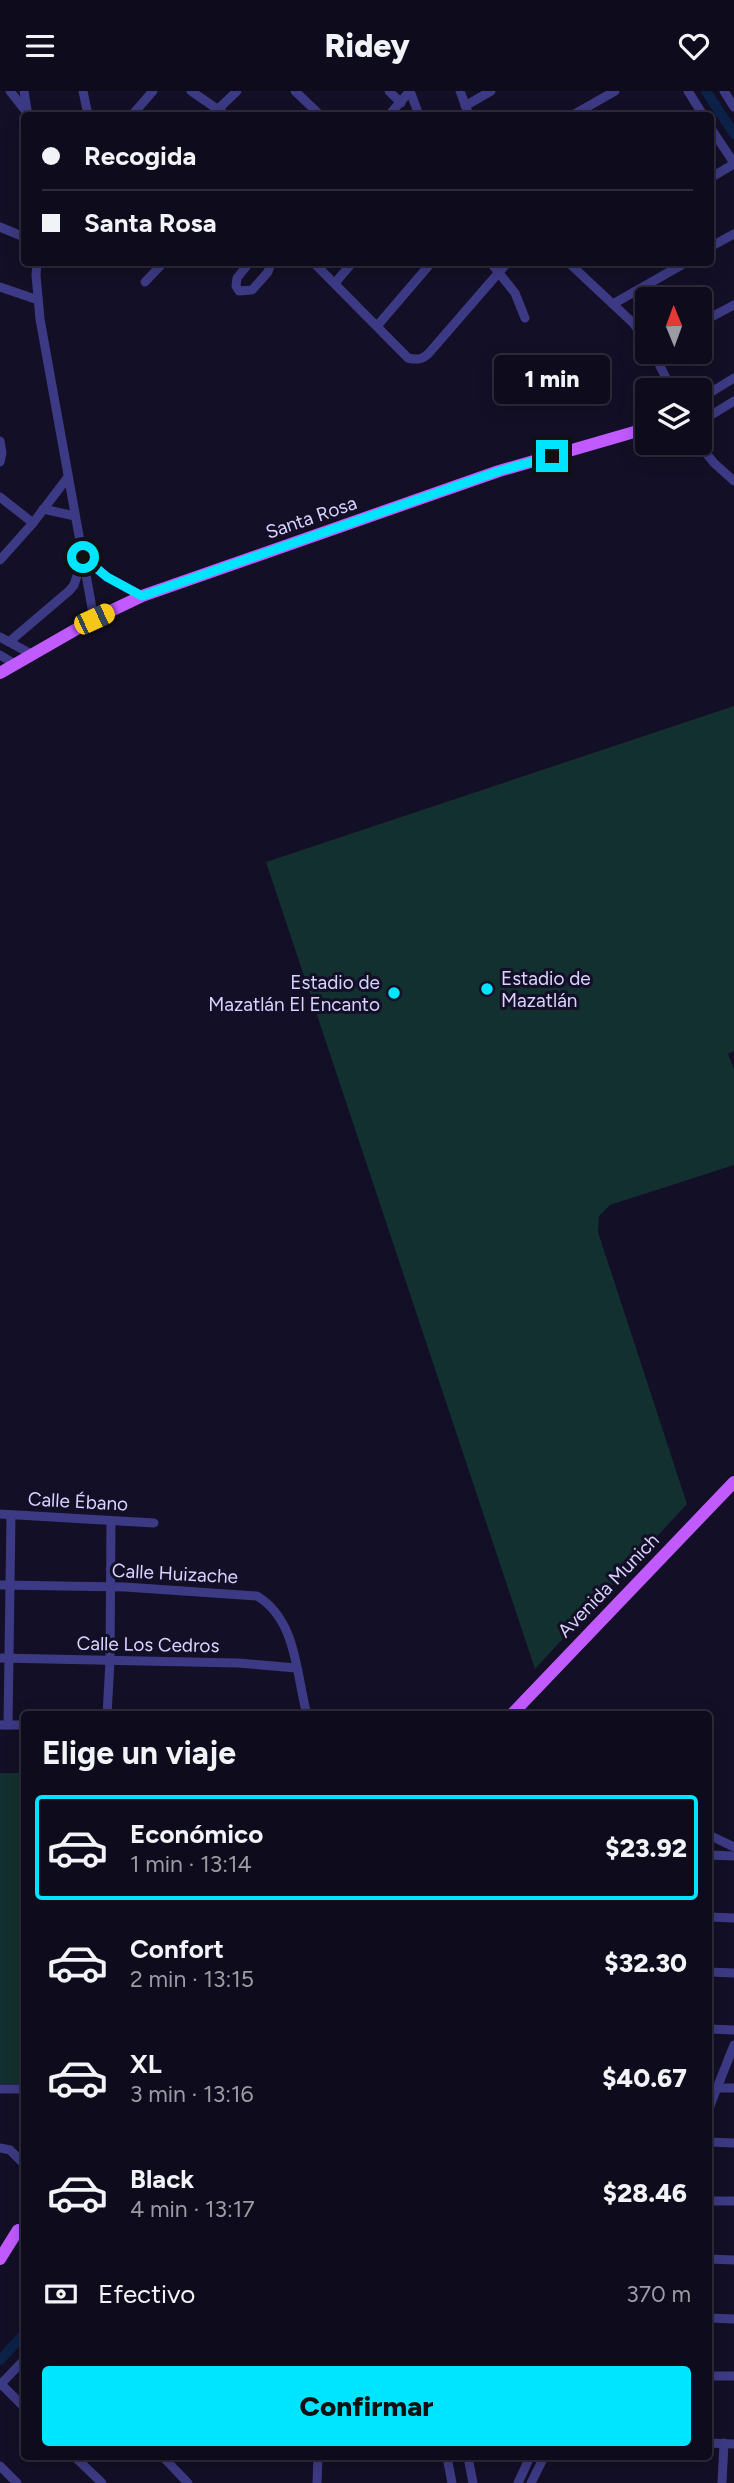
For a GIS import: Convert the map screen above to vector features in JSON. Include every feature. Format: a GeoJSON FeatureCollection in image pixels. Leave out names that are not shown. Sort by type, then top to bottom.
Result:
{"type":"FeatureCollection","features":[{"type":"Feature","properties":{"kind":"main road","name":"Santa Rosa"},"geometry":{"type":"LineString","coordinates":[[0,673],[94,619],[142,596],[499,471],[635,432]]}},
{"type":"Feature","properties":{"kind":"main road","name":"Avenida Munich"},"geometry":{"type":"LineString","coordinates":[[515,1711],[734,1482]]}},
{"type":"Feature","properties":{"kind":"main road"},"geometry":{"type":"LineString","coordinates":[[0,2243],[21,2226]]}},
{"type":"Feature","properties":{"kind":"main road"},"geometry":{"type":"LineString","coordinates":[[0,2259],[21,2226]]}},
{"type":"Feature","properties":{"kind":"street"},"geometry":{"type":"LineString","coordinates":[[10,91],[26,112]]}},
{"type":"Feature","properties":{"kind":"street"},"geometry":{"type":"LineString","coordinates":[[24,91],[28,112]]}},
{"type":"Feature","properties":{"kind":"street"},"geometry":{"type":"LineString","coordinates":[[83,91],[88,112]]}},
{"type":"Feature","properties":{"kind":"street"},"geometry":{"type":"LineString","coordinates":[[135,112],[153,91]]}},
{"type":"Feature","properties":{"kind":"street"},"geometry":{"type":"LineString","coordinates":[[191,91],[215,112],[237,91]]}},
{"type":"Feature","properties":{"kind":"street"},"geometry":{"type":"LineString","coordinates":[[295,91],[317,112]]}},
{"type":"Feature","properties":{"kind":"street"},"geometry":{"type":"LineString","coordinates":[[389,91],[401,103]]}},
{"type":"Feature","properties":{"kind":"street"},"geometry":{"type":"LineString","coordinates":[[392,112],[410,91]]}},
{"type":"Feature","properties":{"kind":"street"},"geometry":{"type":"LineString","coordinates":[[410,91],[418,112]]}},
{"type":"Feature","properties":{"kind":"street"},"geometry":{"type":"LineString","coordinates":[[460,91],[467,111],[491,91]]}},
{"type":"Feature","properties":{"kind":"street"},"geometry":{"type":"LineString","coordinates":[[578,112],[615,91]]}},
{"type":"Feature","properties":{"kind":"street"},"geometry":{"type":"LineString","coordinates":[[688,91],[699,112]]}},
{"type":"Feature","properties":{"kind":"street"},"geometry":{"type":"LineString","coordinates":[[714,133],[734,164],[714,176]]}},
{"type":"Feature","properties":{"kind":"street"},"geometry":{"type":"LineString","coordinates":[[0,227],[21,236]]}},
{"type":"Feature","properties":{"kind":"street"},"geometry":{"type":"LineString","coordinates":[[714,245],[734,234]]}},
{"type":"Feature","properties":{"kind":"street"},"geometry":{"type":"LineString","coordinates":[[37,266],[38,300],[94,619]]}},
{"type":"Feature","properties":{"kind":"street"},"geometry":{"type":"LineString","coordinates":[[145,282],[160,266]]}},
{"type":"Feature","properties":{"kind":"street"},"geometry":{"type":"LineString","coordinates":[[246,266],[236,278],[239,291],[252,290],[270,266]]}},
{"type":"Feature","properties":{"kind":"street"},"geometry":{"type":"LineString","coordinates":[[317,266],[408,358],[422,359],[505,266]]}},
{"type":"Feature","properties":{"kind":"street"},"geometry":{"type":"LineString","coordinates":[[335,283],[349,266]]}},
{"type":"Feature","properties":{"kind":"street"},"geometry":{"type":"LineString","coordinates":[[377,326],[428,266]]}},
{"type":"Feature","properties":{"kind":"street"},"geometry":{"type":"LineString","coordinates":[[493,266],[515,293],[525,318]]}},
{"type":"Feature","properties":{"kind":"street"},"geometry":{"type":"LineString","coordinates":[[572,266],[635,326]]}},
{"type":"Feature","properties":{"kind":"street"},"geometry":{"type":"LineString","coordinates":[[612,304],[679,266]]}},
{"type":"Feature","properties":{"kind":"street"},"geometry":{"type":"LineString","coordinates":[[0,287],[38,300]]}},
{"type":"Feature","properties":{"kind":"street"},"geometry":{"type":"LineString","coordinates":[[712,317],[734,305]]}},
{"type":"Feature","properties":{"kind":"street"},"geometry":{"type":"LineString","coordinates":[[712,392],[734,378]]}},
{"type":"Feature","properties":{"kind":"street"},"geometry":{"type":"LineString","coordinates":[[712,415],[734,401]]}},
{"type":"Feature","properties":{"kind":"street"},"geometry":{"type":"LineString","coordinates":[[0,441],[0,462]]}},
{"type":"Feature","properties":{"kind":"street"},"geometry":{"type":"LineString","coordinates":[[707,455],[733,479]]}},
{"type":"Feature","properties":{"kind":"street"},"geometry":{"type":"LineString","coordinates":[[0,560],[68,477]]}},
{"type":"Feature","properties":{"kind":"street"},"geometry":{"type":"LineString","coordinates":[[0,497],[33,523]]}},
{"type":"Feature","properties":{"kind":"street"},"geometry":{"type":"LineString","coordinates":[[43,509],[75,516]]}},
{"type":"Feature","properties":{"kind":"street"},"geometry":{"type":"LineString","coordinates":[[83,557],[107,577],[142,596]]}},
{"type":"Feature","properties":{"kind":"street"},"geometry":{"type":"LineString","coordinates":[[33,655],[4,639],[69,591],[74,585],[83,557]]}},
{"type":"Feature","properties":{"kind":"street"},"geometry":{"type":"LineString","coordinates":[[0,655],[15,664]]}},
{"type":"Feature","properties":{"kind":"street","name":"Calle Ébano"},"geometry":{"type":"LineString","coordinates":[[0,1514],[154,1523]]}},
{"type":"Feature","properties":{"kind":"street"},"geometry":{"type":"LineString","coordinates":[[4,1725],[5,1658],[11,1595],[5,1585],[11,1515]]}},
{"type":"Feature","properties":{"kind":"street"},"geometry":{"type":"LineString","coordinates":[[107,1711],[111,1521]]}},
{"type":"Feature","properties":{"kind":"street","name":"Calle Huizache"},"geometry":{"type":"LineString","coordinates":[[5,1585],[257,1596],[267,1602],[282,1619],[289,1635],[306,1711]]}},
{"type":"Feature","properties":{"kind":"street","name":"Calle Los Cedros"},"geometry":{"type":"LineString","coordinates":[[5,1658],[238,1663],[296,1668]]}},
{"type":"Feature","properties":{"kind":"street"},"geometry":{"type":"LineString","coordinates":[[712,1836],[734,1847]]}},
{"type":"Feature","properties":{"kind":"street"},"geometry":{"type":"LineString","coordinates":[[712,1855],[734,1856]]}},
{"type":"Feature","properties":{"kind":"street"},"geometry":{"type":"LineString","coordinates":[[712,1917],[734,1918]]}},
{"type":"Feature","properties":{"kind":"street"},"geometry":{"type":"LineString","coordinates":[[712,1972],[734,1973]]}},
{"type":"Feature","properties":{"kind":"street"},"geometry":{"type":"LineString","coordinates":[[712,2029],[734,2030]]}},
{"type":"Feature","properties":{"kind":"street"},"geometry":{"type":"LineString","coordinates":[[712,2087],[734,2045]]}},
{"type":"Feature","properties":{"kind":"street"},"geometry":{"type":"LineString","coordinates":[[712,2087],[734,2088]]}},
{"type":"Feature","properties":{"kind":"street"},"geometry":{"type":"LineString","coordinates":[[0,2089],[21,2089]]}},
{"type":"Feature","properties":{"kind":"street"},"geometry":{"type":"LineString","coordinates":[[712,2142],[734,2143]]}},
{"type":"Feature","properties":{"kind":"street"},"geometry":{"type":"LineString","coordinates":[[0,2148],[10,2150],[21,2161]]}},
{"type":"Feature","properties":{"kind":"street"},"geometry":{"type":"LineString","coordinates":[[712,2200],[734,2201]]}},
{"type":"Feature","properties":{"kind":"street"},"geometry":{"type":"LineString","coordinates":[[712,2259],[734,2260]]}},
{"type":"Feature","properties":{"kind":"street"},"geometry":{"type":"LineString","coordinates":[[712,2318],[734,2319]]}},
{"type":"Feature","properties":{"kind":"street"},"geometry":{"type":"LineString","coordinates":[[21,2363],[1,2385],[21,2404]]}},
{"type":"Feature","properties":{"kind":"street"},"geometry":{"type":"LineString","coordinates":[[712,2376],[734,2376]]}},
{"type":"Feature","properties":{"kind":"street"},"geometry":{"type":"LineString","coordinates":[[722,2483],[729,2444]]}},
{"type":"Feature","properties":{"kind":"street"},"geometry":{"type":"LineString","coordinates":[[78,2460],[102,2483]]}},
{"type":"Feature","properties":{"kind":"street"},"geometry":{"type":"LineString","coordinates":[[166,2460],[188,2483]]}},
{"type":"Feature","properties":{"kind":"street"},"geometry":{"type":"LineString","coordinates":[[317,2483],[318,2460]]}},
{"type":"Feature","properties":{"kind":"street"},"geometry":{"type":"LineString","coordinates":[[448,2460],[452,2483]]}},
{"type":"Feature","properties":{"kind":"street"},"geometry":{"type":"LineString","coordinates":[[469,2460],[473,2483]]}},
{"type":"Feature","properties":{"kind":"street"},"geometry":{"type":"LineString","coordinates":[[518,2483],[529,2460]]}},
{"type":"Feature","properties":{"kind":"street"},"geometry":{"type":"LineString","coordinates":[[531,2483],[542,2460]]}},
{"type":"Feature","properties":{"kind":"street"},"geometry":{"type":"LineString","coordinates":[[0,2466],[17,2483]]}},
{"type":"Feature","properties":{"kind":"green space"},"geometry":{"type":"Polygon","coordinates":[[[734,706],[734,1051],[728,1054],[734,1069],[734,1165],[610,1205],[599,1216],[598,1232],[687,1504],[535,1669],[266,862],[734,706]]]}},
{"type":"Feature","properties":{"kind":"green space"},"geometry":{"type":"Polygon","coordinates":[[[0,1773],[21,1773],[21,2084],[0,2084],[0,1773]]]}},
{"type":"Feature","properties":{"kind":"waterway"},"geometry":{"type":"LineString","coordinates":[[706,91],[734,134]]}},
{"type":"Feature","properties":{"kind":"waterway"},"geometry":{"type":"LineString","coordinates":[[0,2360],[21,2337]]}},
{"type":"Feature","properties":{"kind":"place","name":"Estadio de Mazatlán"},"geometry":{"type":"Point","coordinates":[487,989]}},
{"type":"Feature","properties":{"kind":"place","name":"Estadio de Mazatlán El Encanto"},"geometry":{"type":"Point","coordinates":[394,993]}},
{"type":"Feature","properties":{"kind":"route"},"geometry":{"type":"LineString","coordinates":[[83,557],[107,577],[142,596],[499,471],[552,456]]}}]}
